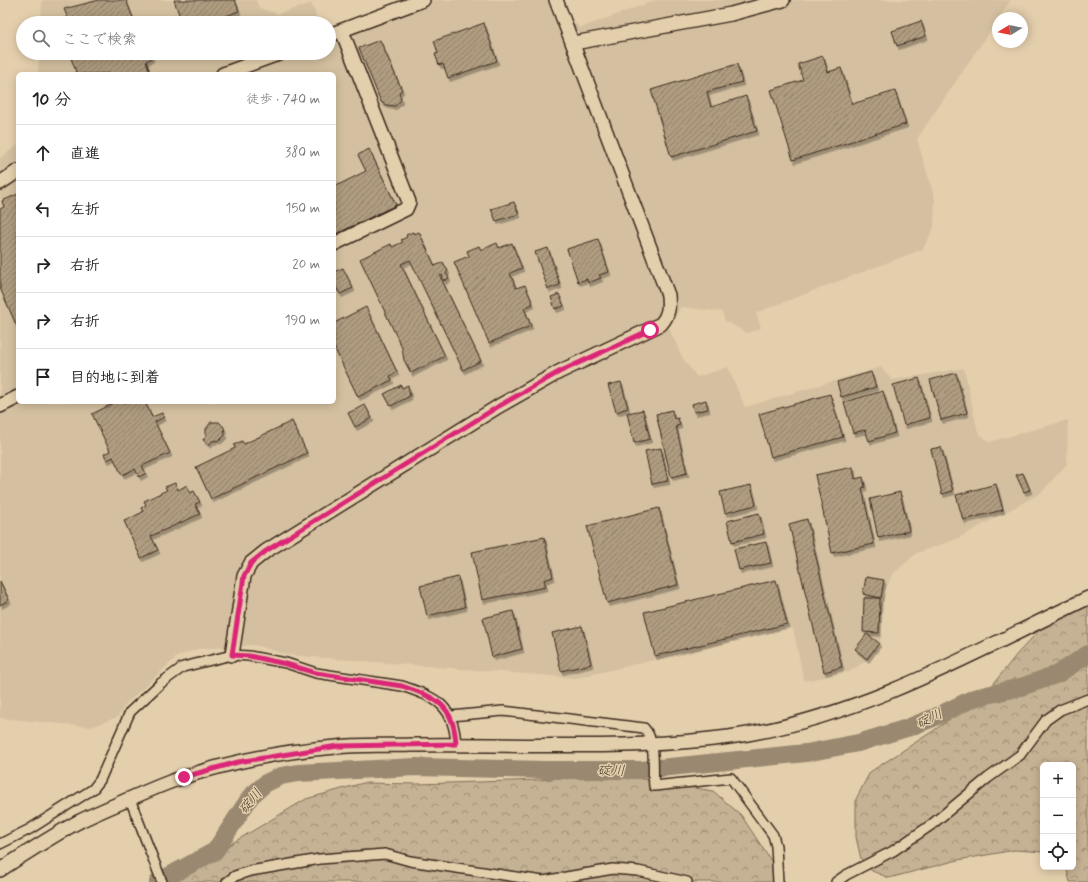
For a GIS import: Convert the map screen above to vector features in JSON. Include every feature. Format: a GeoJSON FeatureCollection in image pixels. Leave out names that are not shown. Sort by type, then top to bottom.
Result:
{"type":"FeatureCollection","features":[{"type":"Feature","properties":{"kind":"street"},"geometry":{"type":"LineString","coordinates":[[336,33],[423,0]]}},
{"type":"Feature","properties":{"kind":"street"},"geometry":{"type":"LineString","coordinates":[[232,655],[244,576],[251,563],[266,551],[499,406],[559,372],[661,324],[666,319],[669,309],[668,295],[574,43],[556,0]]}},
{"type":"Feature","properties":{"kind":"street"},"geometry":{"type":"LineString","coordinates":[[574,43],[731,14],[783,0]]}},
{"type":"Feature","properties":{"kind":"street"},"geometry":{"type":"LineString","coordinates":[[336,243],[406,209],[409,202],[342,31]]}},
{"type":"Feature","properties":{"kind":"street"},"geometry":{"type":"LineString","coordinates":[[229,72],[262,60]]}},
{"type":"Feature","properties":{"kind":"street"},"geometry":{"type":"LineString","coordinates":[[0,183],[16,172]]}},
{"type":"Feature","properties":{"kind":"street"},"geometry":{"type":"LineString","coordinates":[[0,406],[16,398]]}},
{"type":"Feature","properties":{"kind":"street"},"geometry":{"type":"LineString","coordinates":[[0,870],[79,821],[130,799],[184,777],[238,762],[276,754],[338,746],[456,744],[651,745],[684,743],[745,734],[790,725],[872,699],[915,681],[1088,598]]}},
{"type":"Feature","properties":{"kind":"street"},"geometry":{"type":"LineString","coordinates":[[0,844],[30,829],[93,789],[100,780],[130,712],[160,683],[183,667],[232,655],[249,656],[286,664],[316,673],[402,686],[437,702],[449,712],[454,725],[456,744]]}},
{"type":"Feature","properties":{"kind":"street"},"geometry":{"type":"LineString","coordinates":[[836,882],[846,875],[893,851],[931,825],[988,778],[1020,755],[1046,720],[1060,710],[1088,699]]}},
{"type":"Feature","properties":{"kind":"street"},"geometry":{"type":"LineString","coordinates":[[451,716],[503,711],[644,728],[648,732],[651,745],[654,786],[731,778],[773,835],[776,846],[778,882]]}},
{"type":"Feature","properties":{"kind":"street"},"geometry":{"type":"LineString","coordinates":[[130,799],[162,882]]}},
{"type":"Feature","properties":{"kind":"street"},"geometry":{"type":"LineString","coordinates":[[227,882],[235,876],[250,871],[320,860],[385,854],[410,861],[543,881],[613,869],[638,871],[687,882]]}},
{"type":"Feature","properties":{"kind":"shaded area"},"geometry":{"type":"Polygon","coordinates":[[[42,0],[256,0],[259,8],[278,14],[311,3],[316,16],[41,16],[42,0]]]}},
{"type":"Feature","properties":{"kind":"shaded area"},"geometry":{"type":"Polygon","coordinates":[[[404,0],[563,0],[572,20],[580,28],[656,0],[1011,0],[1003,12],[992,12],[992,28],[917,139],[935,199],[934,227],[923,249],[756,313],[761,328],[747,333],[725,321],[722,312],[681,307],[669,328],[682,357],[697,377],[728,367],[745,407],[881,367],[892,380],[964,368],[978,432],[989,442],[1068,420],[1067,464],[1041,493],[957,539],[917,553],[892,575],[883,596],[880,645],[869,659],[849,672],[804,681],[793,628],[576,678],[287,655],[255,645],[198,649],[178,656],[126,704],[118,717],[91,727],[0,718],[0,158],[16,146],[16,404],[336,404],[336,72],[38,72],[39,60],[336,60],[336,25],[404,0]]]}},
{"type":"Feature","properties":{"kind":"green space"},"geometry":{"type":"Polygon","coordinates":[[[1088,596],[1088,882],[1070,882],[1067,870],[1076,870],[1076,762],[1040,762],[1040,852],[1015,850],[958,860],[889,878],[872,871],[861,859],[856,837],[856,799],[870,772],[933,731],[987,692],[1017,654],[1046,623],[1088,596]]]}},
{"type":"Feature","properties":{"kind":"green space"},"geometry":{"type":"Polygon","coordinates":[[[608,773],[713,791],[741,815],[785,882],[167,882],[306,799],[363,783],[417,784],[541,780],[608,773]]]}},
{"type":"Feature","properties":{"kind":"building"},"geometry":{"type":"Polygon","coordinates":[[[99,0],[126,0],[132,16],[67,16],[64,9],[99,0]]]}},
{"type":"Feature","properties":{"kind":"building"},"geometry":{"type":"Polygon","coordinates":[[[174,0],[235,0],[239,11],[226,16],[180,16],[174,0]]]}},
{"type":"Feature","properties":{"kind":"building"},"geometry":{"type":"Polygon","coordinates":[[[921,21],[926,36],[897,46],[892,31],[921,21]]]}},
{"type":"Feature","properties":{"kind":"building"},"geometry":{"type":"Polygon","coordinates":[[[484,23],[497,61],[448,78],[443,64],[439,65],[435,54],[438,53],[434,41],[484,23]]]}},
{"type":"Feature","properties":{"kind":"building"},"geometry":{"type":"Polygon","coordinates":[[[380,40],[402,90],[399,92],[401,100],[395,106],[386,105],[381,102],[359,48],[380,40]]]}},
{"type":"Feature","properties":{"kind":"building"},"geometry":{"type":"Polygon","coordinates":[[[823,56],[828,72],[841,68],[852,104],[895,91],[906,124],[793,160],[771,90],[803,80],[798,64],[823,56]]]}},
{"type":"Feature","properties":{"kind":"building"},"geometry":{"type":"Polygon","coordinates":[[[72,60],[148,60],[146,61],[150,72],[76,72],[72,60]]]}},
{"type":"Feature","properties":{"kind":"building"},"geometry":{"type":"Polygon","coordinates":[[[737,64],[742,82],[707,92],[711,107],[746,96],[757,131],[671,157],[651,90],[737,64]]]}},
{"type":"Feature","properties":{"kind":"building"},"geometry":{"type":"Polygon","coordinates":[[[369,149],[396,205],[336,234],[336,186],[366,171],[358,155],[369,149]]]}},
{"type":"Feature","properties":{"kind":"building"},"geometry":{"type":"Polygon","coordinates":[[[16,195],[16,324],[0,288],[0,209],[4,207],[2,201],[16,195]]]}},
{"type":"Feature","properties":{"kind":"building"},"geometry":{"type":"Polygon","coordinates":[[[514,202],[519,214],[496,221],[491,209],[514,202]]]}},
{"type":"Feature","properties":{"kind":"building"},"geometry":{"type":"Polygon","coordinates":[[[413,232],[414,234],[419,232],[435,266],[443,262],[448,271],[446,273],[449,278],[444,281],[442,275],[440,276],[481,361],[463,370],[410,260],[401,264],[445,356],[411,373],[404,360],[402,348],[360,259],[391,244],[392,247],[403,242],[401,240],[407,237],[406,235],[413,232]]]}},
{"type":"Feature","properties":{"kind":"building"},"geometry":{"type":"Polygon","coordinates":[[[598,239],[609,272],[599,275],[601,278],[588,283],[587,279],[578,282],[567,249],[598,239]]]}},
{"type":"Feature","properties":{"kind":"building"},"geometry":{"type":"Polygon","coordinates":[[[497,243],[499,248],[512,243],[522,268],[510,273],[516,288],[525,285],[533,304],[524,308],[531,326],[489,343],[454,262],[469,256],[467,251],[479,246],[481,250],[497,243]]]}},
{"type":"Feature","properties":{"kind":"building"},"geometry":{"type":"Polygon","coordinates":[[[548,248],[560,285],[548,289],[535,252],[548,248]]]}},
{"type":"Feature","properties":{"kind":"building"},"geometry":{"type":"Polygon","coordinates":[[[343,268],[353,288],[340,294],[336,287],[336,271],[343,268]]]}},
{"type":"Feature","properties":{"kind":"building"},"geometry":{"type":"Polygon","coordinates":[[[559,294],[564,306],[555,309],[551,297],[559,294]]]}},
{"type":"Feature","properties":{"kind":"building"},"geometry":{"type":"Polygon","coordinates":[[[366,307],[397,372],[390,376],[392,380],[358,397],[336,351],[336,322],[366,307]]]}},
{"type":"Feature","properties":{"kind":"building"},"geometry":{"type":"Polygon","coordinates":[[[871,372],[876,387],[841,397],[837,382],[871,372]]]}},
{"type":"Feature","properties":{"kind":"building"},"geometry":{"type":"Polygon","coordinates":[[[956,373],[967,413],[941,420],[930,380],[956,373]]]}},
{"type":"Feature","properties":{"kind":"building"},"geometry":{"type":"Polygon","coordinates":[[[919,378],[930,418],[904,425],[893,385],[919,378]]]}},
{"type":"Feature","properties":{"kind":"building"},"geometry":{"type":"Polygon","coordinates":[[[621,382],[628,408],[616,412],[608,385],[621,382]]]}},
{"type":"Feature","properties":{"kind":"building"},"geometry":{"type":"Polygon","coordinates":[[[401,385],[402,388],[408,385],[410,396],[391,406],[384,394],[401,385]]]}},
{"type":"Feature","properties":{"kind":"building"},"geometry":{"type":"Polygon","coordinates":[[[883,391],[895,433],[869,441],[865,430],[853,433],[844,402],[883,391]]]}},
{"type":"Feature","properties":{"kind":"building"},"geometry":{"type":"Polygon","coordinates":[[[830,394],[843,437],[771,457],[759,414],[830,394]]]}},
{"type":"Feature","properties":{"kind":"building"},"geometry":{"type":"Polygon","coordinates":[[[706,400],[708,409],[694,412],[692,404],[706,400]]]}},
{"type":"Feature","properties":{"kind":"building"},"geometry":{"type":"Polygon","coordinates":[[[112,404],[146,404],[152,417],[162,413],[164,417],[155,422],[170,453],[142,466],[146,473],[139,477],[135,469],[122,475],[113,457],[107,460],[104,454],[110,451],[92,414],[112,404]]]}},
{"type":"Feature","properties":{"kind":"building"},"geometry":{"type":"Polygon","coordinates":[[[365,405],[372,418],[355,427],[348,413],[365,405]]]}},
{"type":"Feature","properties":{"kind":"building"},"geometry":{"type":"Polygon","coordinates":[[[643,410],[650,439],[634,443],[627,413],[643,410]]]}},
{"type":"Feature","properties":{"kind":"building"},"geometry":{"type":"Polygon","coordinates":[[[672,410],[674,419],[678,418],[680,425],[676,426],[687,473],[671,477],[656,414],[672,410]]]}},
{"type":"Feature","properties":{"kind":"building"},"geometry":{"type":"Polygon","coordinates":[[[292,421],[307,453],[211,499],[196,467],[235,448],[234,445],[242,441],[244,444],[292,421]]]}},
{"type":"Feature","properties":{"kind":"building"},"geometry":{"type":"Polygon","coordinates":[[[211,422],[219,422],[224,427],[225,435],[220,440],[212,441],[209,445],[203,440],[206,436],[206,429],[211,422]]]}},
{"type":"Feature","properties":{"kind":"building"},"geometry":{"type":"Polygon","coordinates":[[[941,447],[953,491],[942,494],[931,449],[941,447]]]}},
{"type":"Feature","properties":{"kind":"building"},"geometry":{"type":"Polygon","coordinates":[[[661,448],[668,481],[652,484],[645,451],[661,448]]]}},
{"type":"Feature","properties":{"kind":"building"},"geometry":{"type":"Polygon","coordinates":[[[853,467],[855,479],[863,477],[865,487],[862,488],[874,544],[832,553],[815,475],[853,467]]]}},
{"type":"Feature","properties":{"kind":"building"},"geometry":{"type":"Polygon","coordinates":[[[1023,473],[1030,490],[1024,492],[1016,475],[1023,473]]]}},
{"type":"Feature","properties":{"kind":"building"},"geometry":{"type":"Polygon","coordinates":[[[175,483],[178,490],[187,485],[190,493],[194,491],[200,502],[195,504],[200,514],[151,536],[158,550],[141,558],[124,521],[143,512],[141,508],[146,505],[144,501],[167,490],[165,487],[175,483]]]}},
{"type":"Feature","properties":{"kind":"building"},"geometry":{"type":"Polygon","coordinates":[[[996,484],[1003,510],[963,520],[956,495],[996,484]]]}},
{"type":"Feature","properties":{"kind":"building"},"geometry":{"type":"Polygon","coordinates":[[[751,485],[756,505],[725,513],[720,492],[751,485]]]}},
{"type":"Feature","properties":{"kind":"building"},"geometry":{"type":"Polygon","coordinates":[[[900,492],[909,531],[878,538],[870,499],[900,492]]]}},
{"type":"Feature","properties":{"kind":"building"},"geometry":{"type":"Polygon","coordinates":[[[659,508],[678,585],[607,603],[587,526],[659,508]]]}},
{"type":"Feature","properties":{"kind":"building"},"geometry":{"type":"Polygon","coordinates":[[[759,513],[764,534],[732,542],[727,521],[759,513]]]}},
{"type":"Feature","properties":{"kind":"building"},"geometry":{"type":"Polygon","coordinates":[[[807,519],[842,667],[824,672],[789,524],[807,519]]]}},
{"type":"Feature","properties":{"kind":"building"},"geometry":{"type":"Polygon","coordinates":[[[544,537],[553,577],[544,580],[546,587],[482,600],[472,552],[544,537]]]}},
{"type":"Feature","properties":{"kind":"building"},"geometry":{"type":"Polygon","coordinates":[[[766,542],[771,563],[739,570],[734,549],[766,542]]]}},
{"type":"Feature","properties":{"kind":"building"},"geometry":{"type":"Polygon","coordinates":[[[458,577],[465,607],[427,616],[420,586],[458,577]]]}},
{"type":"Feature","properties":{"kind":"building"},"geometry":{"type":"Polygon","coordinates":[[[866,577],[884,580],[881,598],[863,594],[866,577]]]}},
{"type":"Feature","properties":{"kind":"building"},"geometry":{"type":"Polygon","coordinates":[[[776,580],[787,624],[655,656],[644,612],[776,580]]]}},
{"type":"Feature","properties":{"kind":"building"},"geometry":{"type":"Polygon","coordinates":[[[0,581],[9,600],[0,605],[0,581]]]}},
{"type":"Feature","properties":{"kind":"building"},"geometry":{"type":"Polygon","coordinates":[[[864,598],[880,598],[879,633],[863,632],[864,598]]]}},
{"type":"Feature","properties":{"kind":"building"},"geometry":{"type":"Polygon","coordinates":[[[513,611],[522,649],[492,657],[483,618],[513,611]]]}},
{"type":"Feature","properties":{"kind":"building"},"geometry":{"type":"Polygon","coordinates":[[[582,626],[591,664],[561,671],[552,633],[582,626]]]}},
{"type":"Feature","properties":{"kind":"building"},"geometry":{"type":"Polygon","coordinates":[[[867,634],[879,643],[867,659],[855,649],[867,634]]]}},
{"type":"Feature","properties":{"kind":"waterway","name":"碇川"},"geometry":{"type":"LineString","coordinates":[[158,882],[215,851],[251,796],[266,783],[281,776],[298,773],[415,767],[545,770],[641,770],[806,753],[858,743],[907,728],[933,718],[974,698],[1021,687],[1058,674],[1088,654]]}},
{"type":"Feature","properties":{"kind":"route"},"geometry":{"type":"LineString","coordinates":[[184,777],[238,762],[276,754],[338,746],[456,744],[456,734],[449,712],[437,702],[414,690],[402,686],[316,673],[286,664],[249,656],[232,655],[239,599],[244,576],[251,563],[266,551],[499,406],[559,372],[650,330]]}}]}
